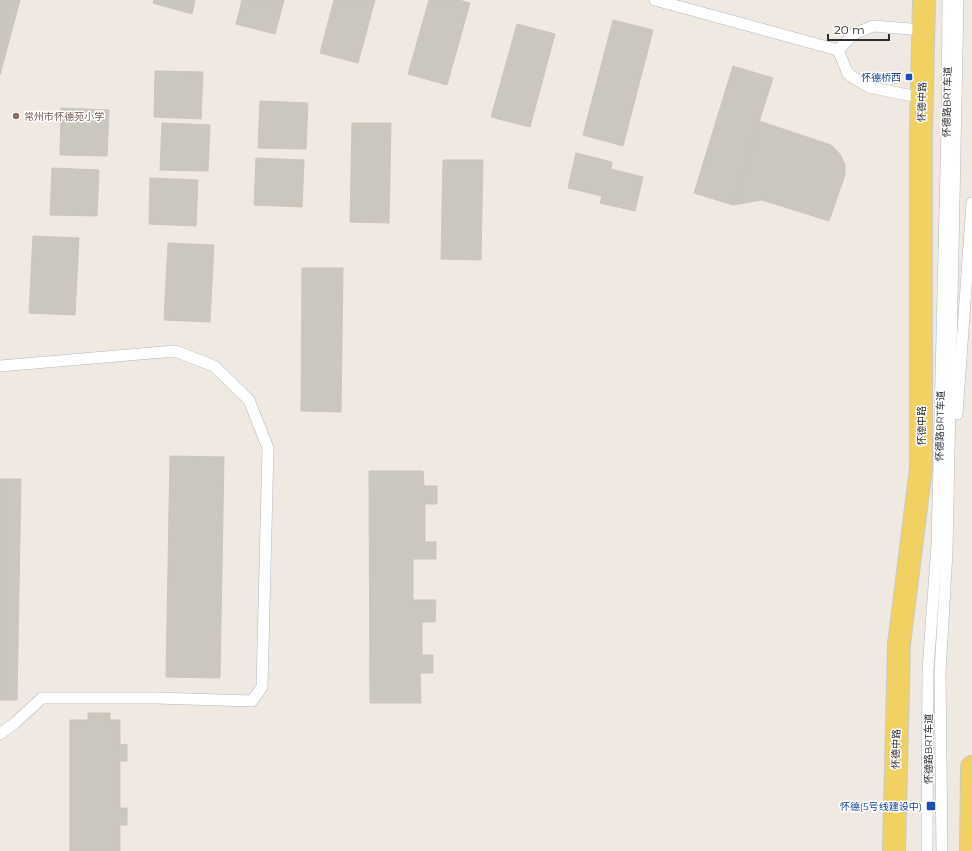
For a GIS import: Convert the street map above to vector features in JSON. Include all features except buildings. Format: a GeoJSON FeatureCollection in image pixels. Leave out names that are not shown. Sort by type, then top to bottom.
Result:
{"type":"FeatureCollection","features":[{"type":"Feature","properties":{"kind":"main road","name":"怀德中路"},"geometry":{"type":"LineString","coordinates":[[894,851],[899,644],[921,468],[922,98],[924,0]]}},
{"type":"Feature","properties":{"kind":"main road"},"geometry":{"type":"LineString","coordinates":[[972,767],[972,851]]}},
{"type":"Feature","properties":{"kind":"lane"},"geometry":{"type":"LineString","coordinates":[[655,0],[838,50]]}},
{"type":"Feature","properties":{"kind":"lane","name":"怀德路BRT车道"},"geometry":{"type":"LineString","coordinates":[[927,851],[928,670],[937,545],[947,127],[948,0]]}},
{"type":"Feature","properties":{"kind":"lane","name":"怀德路BRT车道"},"geometry":{"type":"LineString","coordinates":[[942,851],[940,672],[947,552],[958,0]]}},
{"type":"Feature","properties":{"kind":"lane"},"geometry":{"type":"LineString","coordinates":[[838,50],[854,34],[872,26],[923,30]]}},
{"type":"Feature","properties":{"kind":"lane"},"geometry":{"type":"LineString","coordinates":[[838,50],[848,74],[869,87],[922,98]]}},
{"type":"Feature","properties":{"kind":"lane"},"geometry":{"type":"LineString","coordinates":[[947,552],[972,203]]}},
{"type":"Feature","properties":{"kind":"lane"},"geometry":{"type":"LineString","coordinates":[[0,366],[175,351],[214,366],[249,400],[268,448],[262,687],[252,701],[156,698],[42,698],[16,722],[0,734]]}},
{"type":"Feature","properties":{"kind":"place","name":"怀德桥西"},"geometry":{"type":"Point","coordinates":[909,77]}},
{"type":"Feature","properties":{"kind":"place","name":"常州市怀德苑小学"},"geometry":{"type":"Point","coordinates":[16,116]}},
{"type":"Feature","properties":{"kind":"place","name":"怀德(5号线建设中)"},"geometry":{"type":"Point","coordinates":[931,806]}}]}
